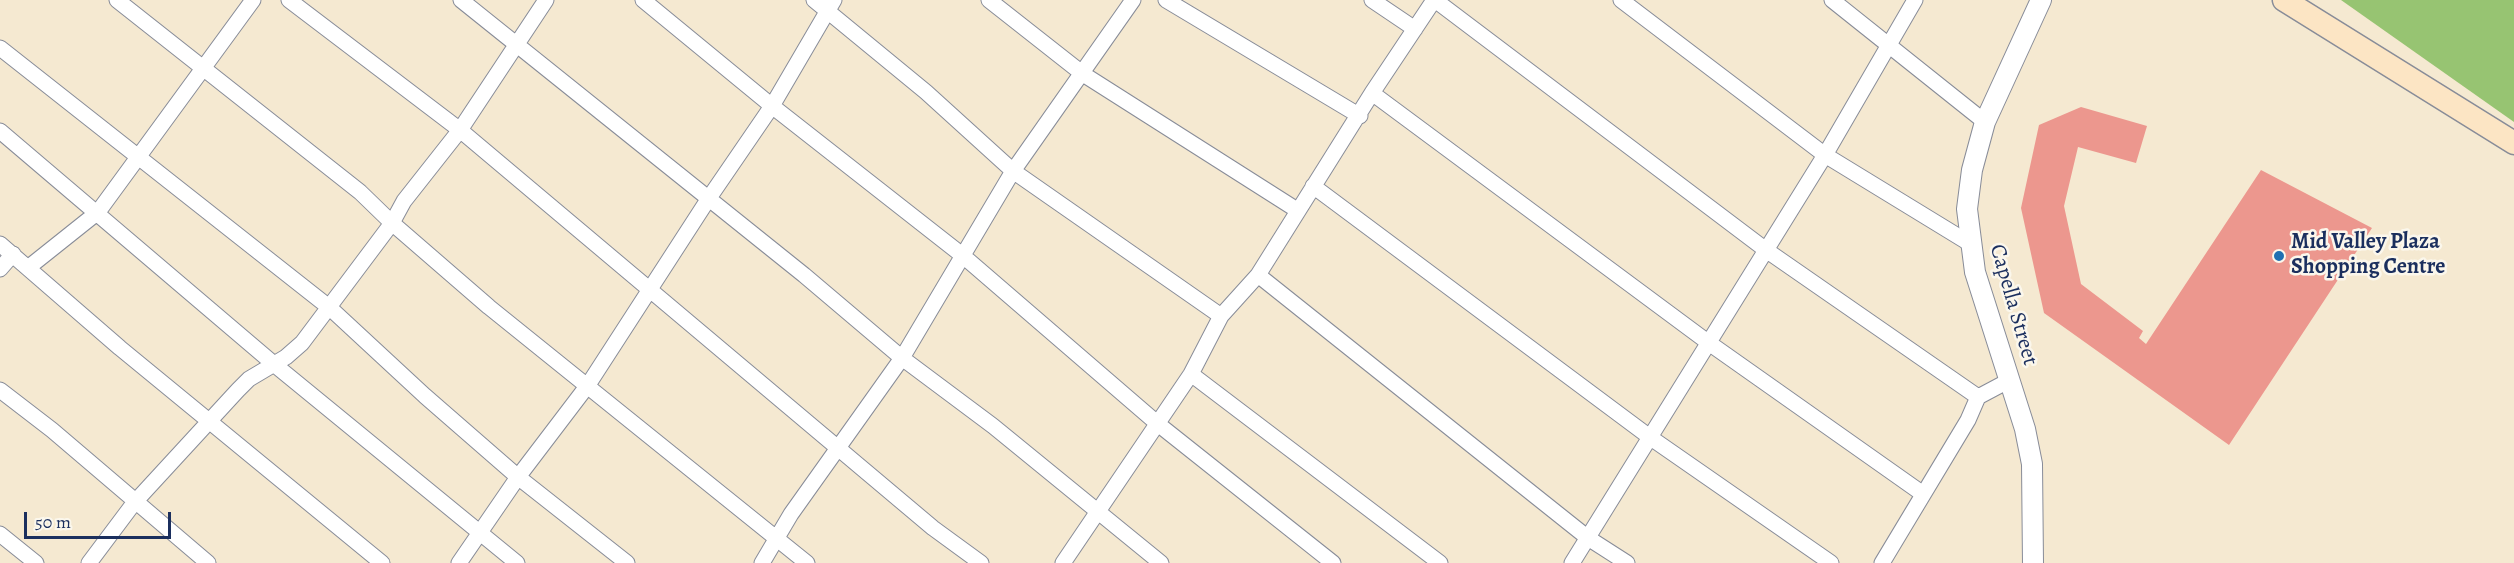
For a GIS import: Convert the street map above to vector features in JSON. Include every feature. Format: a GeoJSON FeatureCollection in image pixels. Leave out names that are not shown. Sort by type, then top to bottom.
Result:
{"type":"FeatureCollection","features":[{"type":"Feature","properties":{"kind":"main road"},"geometry":{"type":"LineString","coordinates":[[2284,0],[2514,143]]}},
{"type":"Feature","properties":{"kind":"street"},"geometry":{"type":"LineString","coordinates":[[117,0],[360,192],[489,308],[588,385],[807,563]]}},
{"type":"Feature","properties":{"kind":"street"},"geometry":{"type":"LineString","coordinates":[[28,267],[98,212],[253,0]]}},
{"type":"Feature","properties":{"kind":"street"},"geometry":{"type":"LineString","coordinates":[[290,0],[460,130],[933,528],[981,563]]}},
{"type":"Feature","properties":{"kind":"street"},"geometry":{"type":"LineString","coordinates":[[461,0],[709,198],[902,358],[993,426],[1161,563]]}},
{"type":"Feature","properties":{"kind":"street"},"geometry":{"type":"LineString","coordinates":[[89,563],[134,503],[249,379],[275,365],[298,348],[392,223],[404,201],[460,130],[546,0]]}},
{"type":"Feature","properties":{"kind":"street"},"geometry":{"type":"LineString","coordinates":[[643,0],[772,106],[962,255],[1158,424],[1333,563]]}},
{"type":"Feature","properties":{"kind":"street"},"geometry":{"type":"LineString","coordinates":[[814,0],[831,6],[1013,171],[1221,316]]}},
{"type":"Feature","properties":{"kind":"street"},"geometry":{"type":"LineString","coordinates":[[990,0],[1083,74],[1297,210]]}},
{"type":"Feature","properties":{"kind":"street"},"geometry":{"type":"LineString","coordinates":[[762,563],[791,514],[902,358],[1013,171],[1133,0]]}},
{"type":"Feature","properties":{"kind":"street"},"geometry":{"type":"LineString","coordinates":[[1166,0],[1360,116]]}},
{"type":"Feature","properties":{"kind":"street"},"geometry":{"type":"LineString","coordinates":[[1372,0],[1415,29]]}},
{"type":"Feature","properties":{"kind":"street"},"geometry":{"type":"LineString","coordinates":[[1064,563],[1191,374],[1221,316],[1258,275],[1297,210],[1360,116],[1372,93],[1435,0],[1766,250],[1978,397]]}},
{"type":"Feature","properties":{"kind":"street"},"geometry":{"type":"LineString","coordinates":[[1621,0],[1825,155],[1969,243]]}},
{"type":"Feature","properties":{"kind":"street"},"geometry":{"type":"LineString","coordinates":[[1832,0],[1985,122]]}},
{"type":"Feature","properties":{"kind":"street"},"geometry":{"type":"LineString","coordinates":[[1572,563],[1825,155],[1915,0]]}},
{"type":"Feature","properties":{"kind":"street","name":"Capella Street"},"geometry":{"type":"LineString","coordinates":[[2033,563],[2035,498],[2032,464],[2010,380],[1975,272],[1969,243],[1970,183],[1985,122],[2041,0]]}},
{"type":"Feature","properties":{"kind":"street"},"geometry":{"type":"LineString","coordinates":[[459,563],[518,477],[588,385],[652,290],[709,198],[772,106],[831,6]]}},
{"type":"Feature","properties":{"kind":"street"},"geometry":{"type":"LineString","coordinates":[[0,48],[330,308],[425,396],[518,477],[627,563]]}},
{"type":"Feature","properties":{"kind":"street"},"geometry":{"type":"LineString","coordinates":[[1372,93],[1709,343],[1923,494]]}},
{"type":"Feature","properties":{"kind":"street"},"geometry":{"type":"LineString","coordinates":[[0,131],[98,212],[275,365],[517,563]]}},
{"type":"Feature","properties":{"kind":"street"},"geometry":{"type":"LineString","coordinates":[[1313,186],[1651,438],[1831,563]]}},
{"type":"Feature","properties":{"kind":"street"},"geometry":{"type":"LineString","coordinates":[[0,244],[209,421],[382,563]]}},
{"type":"Feature","properties":{"kind":"street"},"geometry":{"type":"LineString","coordinates":[[0,269],[13,254]]}},
{"type":"Feature","properties":{"kind":"street"},"geometry":{"type":"LineString","coordinates":[[1258,275],[1588,538],[1627,563]]}},
{"type":"Feature","properties":{"kind":"street"},"geometry":{"type":"LineString","coordinates":[[1191,374],[1440,563]]}},
{"type":"Feature","properties":{"kind":"street"},"geometry":{"type":"LineString","coordinates":[[1882,563],[1968,420],[1978,397],[2010,380]]}},
{"type":"Feature","properties":{"kind":"street"},"geometry":{"type":"LineString","coordinates":[[0,390],[51,430],[134,503],[208,563]]}},
{"type":"Feature","properties":{"kind":"street"},"geometry":{"type":"LineString","coordinates":[[0,534],[36,563]]}},
{"type":"Feature","properties":{"kind":"green space"},"geometry":{"type":"Polygon","coordinates":[[[2341,0],[2514,0],[2514,122],[2341,0]]]}},
{"type":"Feature","properties":{"kind":"building","name":"Mid Valley Plaza Shopping Centre"},"geometry":{"type":"Polygon","coordinates":[[[2081,107],[2147,126],[2136,163],[2078,147],[2064,206],[2081,284],[2143,331],[2139,338],[2146,344],[2261,170],[2372,228],[2229,445],[2044,313],[2021,208],[2039,125],[2081,107]]]}},
{"type":"Feature","properties":{"kind":"place","name":"Mid Valley Plaza Shopping Centre"},"geometry":{"type":"Point","coordinates":[2279,256]}}]}
